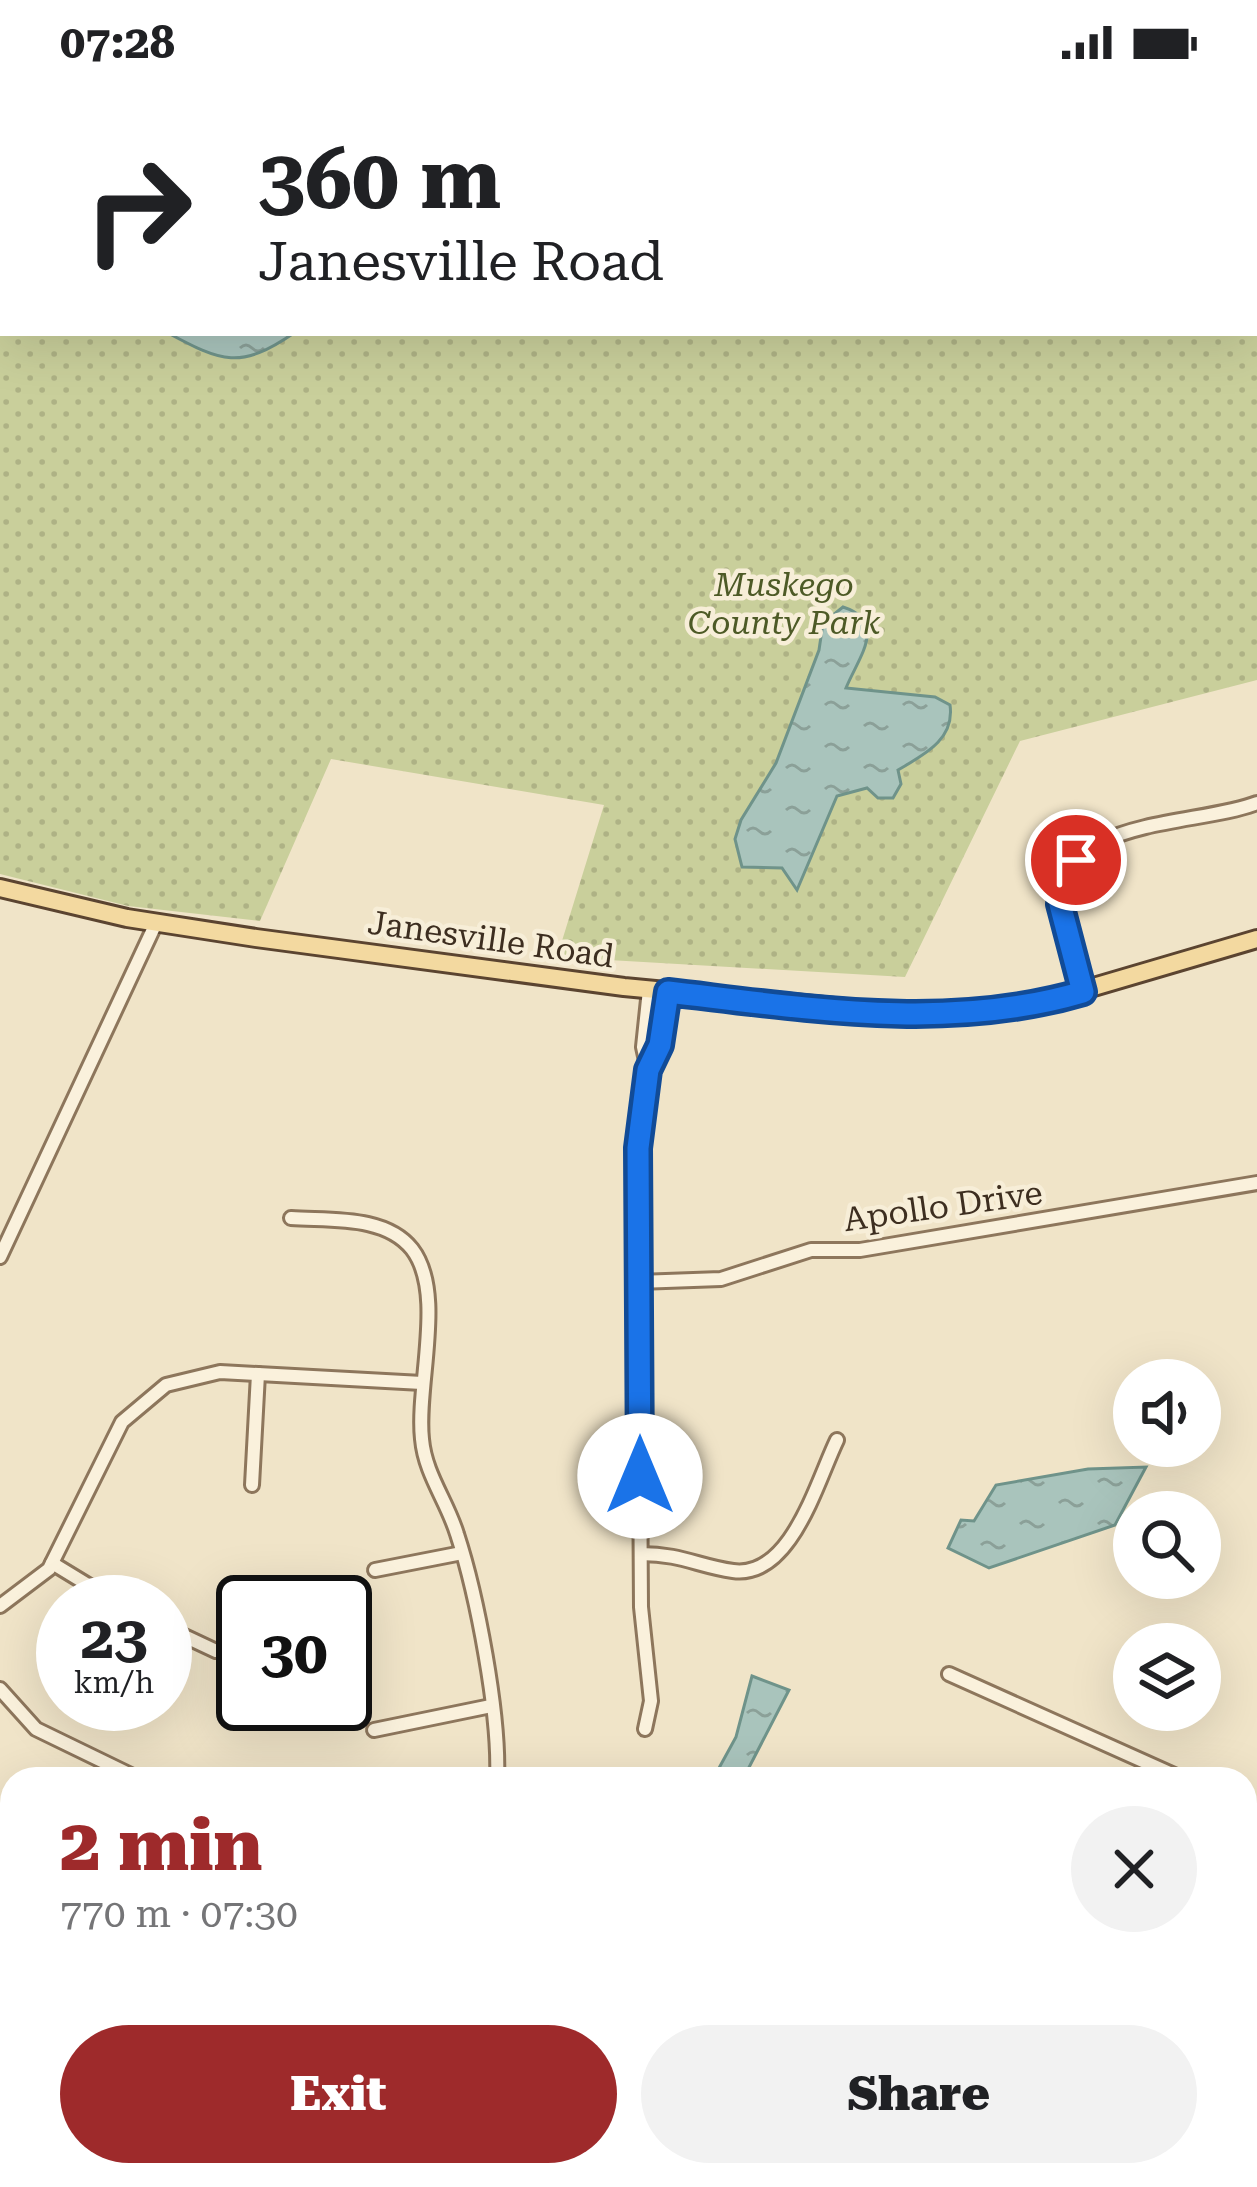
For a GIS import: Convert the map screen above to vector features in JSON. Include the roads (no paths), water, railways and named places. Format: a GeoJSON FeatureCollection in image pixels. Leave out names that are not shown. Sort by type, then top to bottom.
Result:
{"type":"FeatureCollection","features":[{"type":"Feature","properties":{"kind":"main road","name":"Janesville Road"},"geometry":{"type":"LineString","coordinates":[[0,888],[157,923],[668,992],[941,1015],[1022,1008],[1257,939]]}},
{"type":"Feature","properties":{"kind":"street"},"geometry":{"type":"LineString","coordinates":[[1083,992],[1060,904],[1076,860],[1115,834],[1215,817],[1257,802]]}},
{"type":"Feature","properties":{"kind":"street"},"geometry":{"type":"LineString","coordinates":[[0,1257],[157,923]]}},
{"type":"Feature","properties":{"kind":"street"},"geometry":{"type":"LineString","coordinates":[[648,1070],[643,1047],[649,989]]}},
{"type":"Feature","properties":{"kind":"street"},"geometry":{"type":"LineString","coordinates":[[645,1729],[651,1701],[641,1554],[638,1148],[648,1070],[660,1045],[668,992]]}},
{"type":"Feature","properties":{"kind":"street","name":"Apollo Drive"},"geometry":{"type":"LineString","coordinates":[[638,1282],[722,1279],[811,1250],[860,1250],[1257,1183]]}},
{"type":"Feature","properties":{"kind":"street"},"geometry":{"type":"LineString","coordinates":[[291,1218],[382,1228],[413,1251],[427,1283],[422,1383],[425,1457],[462,1552],[491,1706],[496,1767]]}},
{"type":"Feature","properties":{"kind":"street"},"geometry":{"type":"LineString","coordinates":[[0,1606],[52,1564],[116,1431],[135,1407],[166,1385],[193,1376],[258,1374],[422,1383]]}},
{"type":"Feature","properties":{"kind":"street"},"geometry":{"type":"LineString","coordinates":[[252,1484],[258,1374]]}},
{"type":"Feature","properties":{"kind":"street"},"geometry":{"type":"LineString","coordinates":[[641,1554],[679,1554],[733,1571],[757,1569],[783,1547],[837,1440]]}},
{"type":"Feature","properties":{"kind":"street"},"geometry":{"type":"LineString","coordinates":[[375,1570],[462,1552]]}},
{"type":"Feature","properties":{"kind":"street"},"geometry":{"type":"LineString","coordinates":[[52,1564],[71,1575]]}},
{"type":"Feature","properties":{"kind":"street"},"geometry":{"type":"LineString","coordinates":[[757,1569],[764,1587]]}},
{"type":"Feature","properties":{"kind":"street"},"geometry":{"type":"LineString","coordinates":[[949,1674],[1156,1767]]}},
{"type":"Feature","properties":{"kind":"street"},"geometry":{"type":"LineString","coordinates":[[0,1689],[36,1729],[114,1767]]}},
{"type":"Feature","properties":{"kind":"street"},"geometry":{"type":"LineString","coordinates":[[374,1730],[491,1706]]}},
{"type":"Feature","properties":{"kind":"water"},"geometry":{"type":"Polygon","coordinates":[[[174,336],[289,336],[245,357],[217,356],[174,336]]]}},
{"type":"Feature","properties":{"kind":"water"},"geometry":{"type":"Polygon","coordinates":[[[843,607],[865,622],[867,631],[846,688],[935,697],[950,705],[950,717],[935,745],[898,770],[901,784],[893,798],[878,798],[867,788],[837,796],[797,890],[782,868],[742,867],[735,839],[741,820],[776,763],[819,650],[823,623],[843,607]]]}},
{"type":"Feature","properties":{"kind":"water"},"geometry":{"type":"Polygon","coordinates":[[[1146,1467],[1133,1491],[1113,1491],[1113,1526],[989,1568],[948,1548],[961,1520],[974,1521],[996,1485],[1088,1469],[1146,1467]]]}},
{"type":"Feature","properties":{"kind":"water"},"geometry":{"type":"Polygon","coordinates":[[[752,1676],[789,1690],[749,1767],[720,1767],[736,1737],[752,1676]]]}},
{"type":"Feature","properties":{"kind":"park label","name":"Muskego County Park"},"geometry":{"type":"Point","coordinates":[784,603]}}]}
